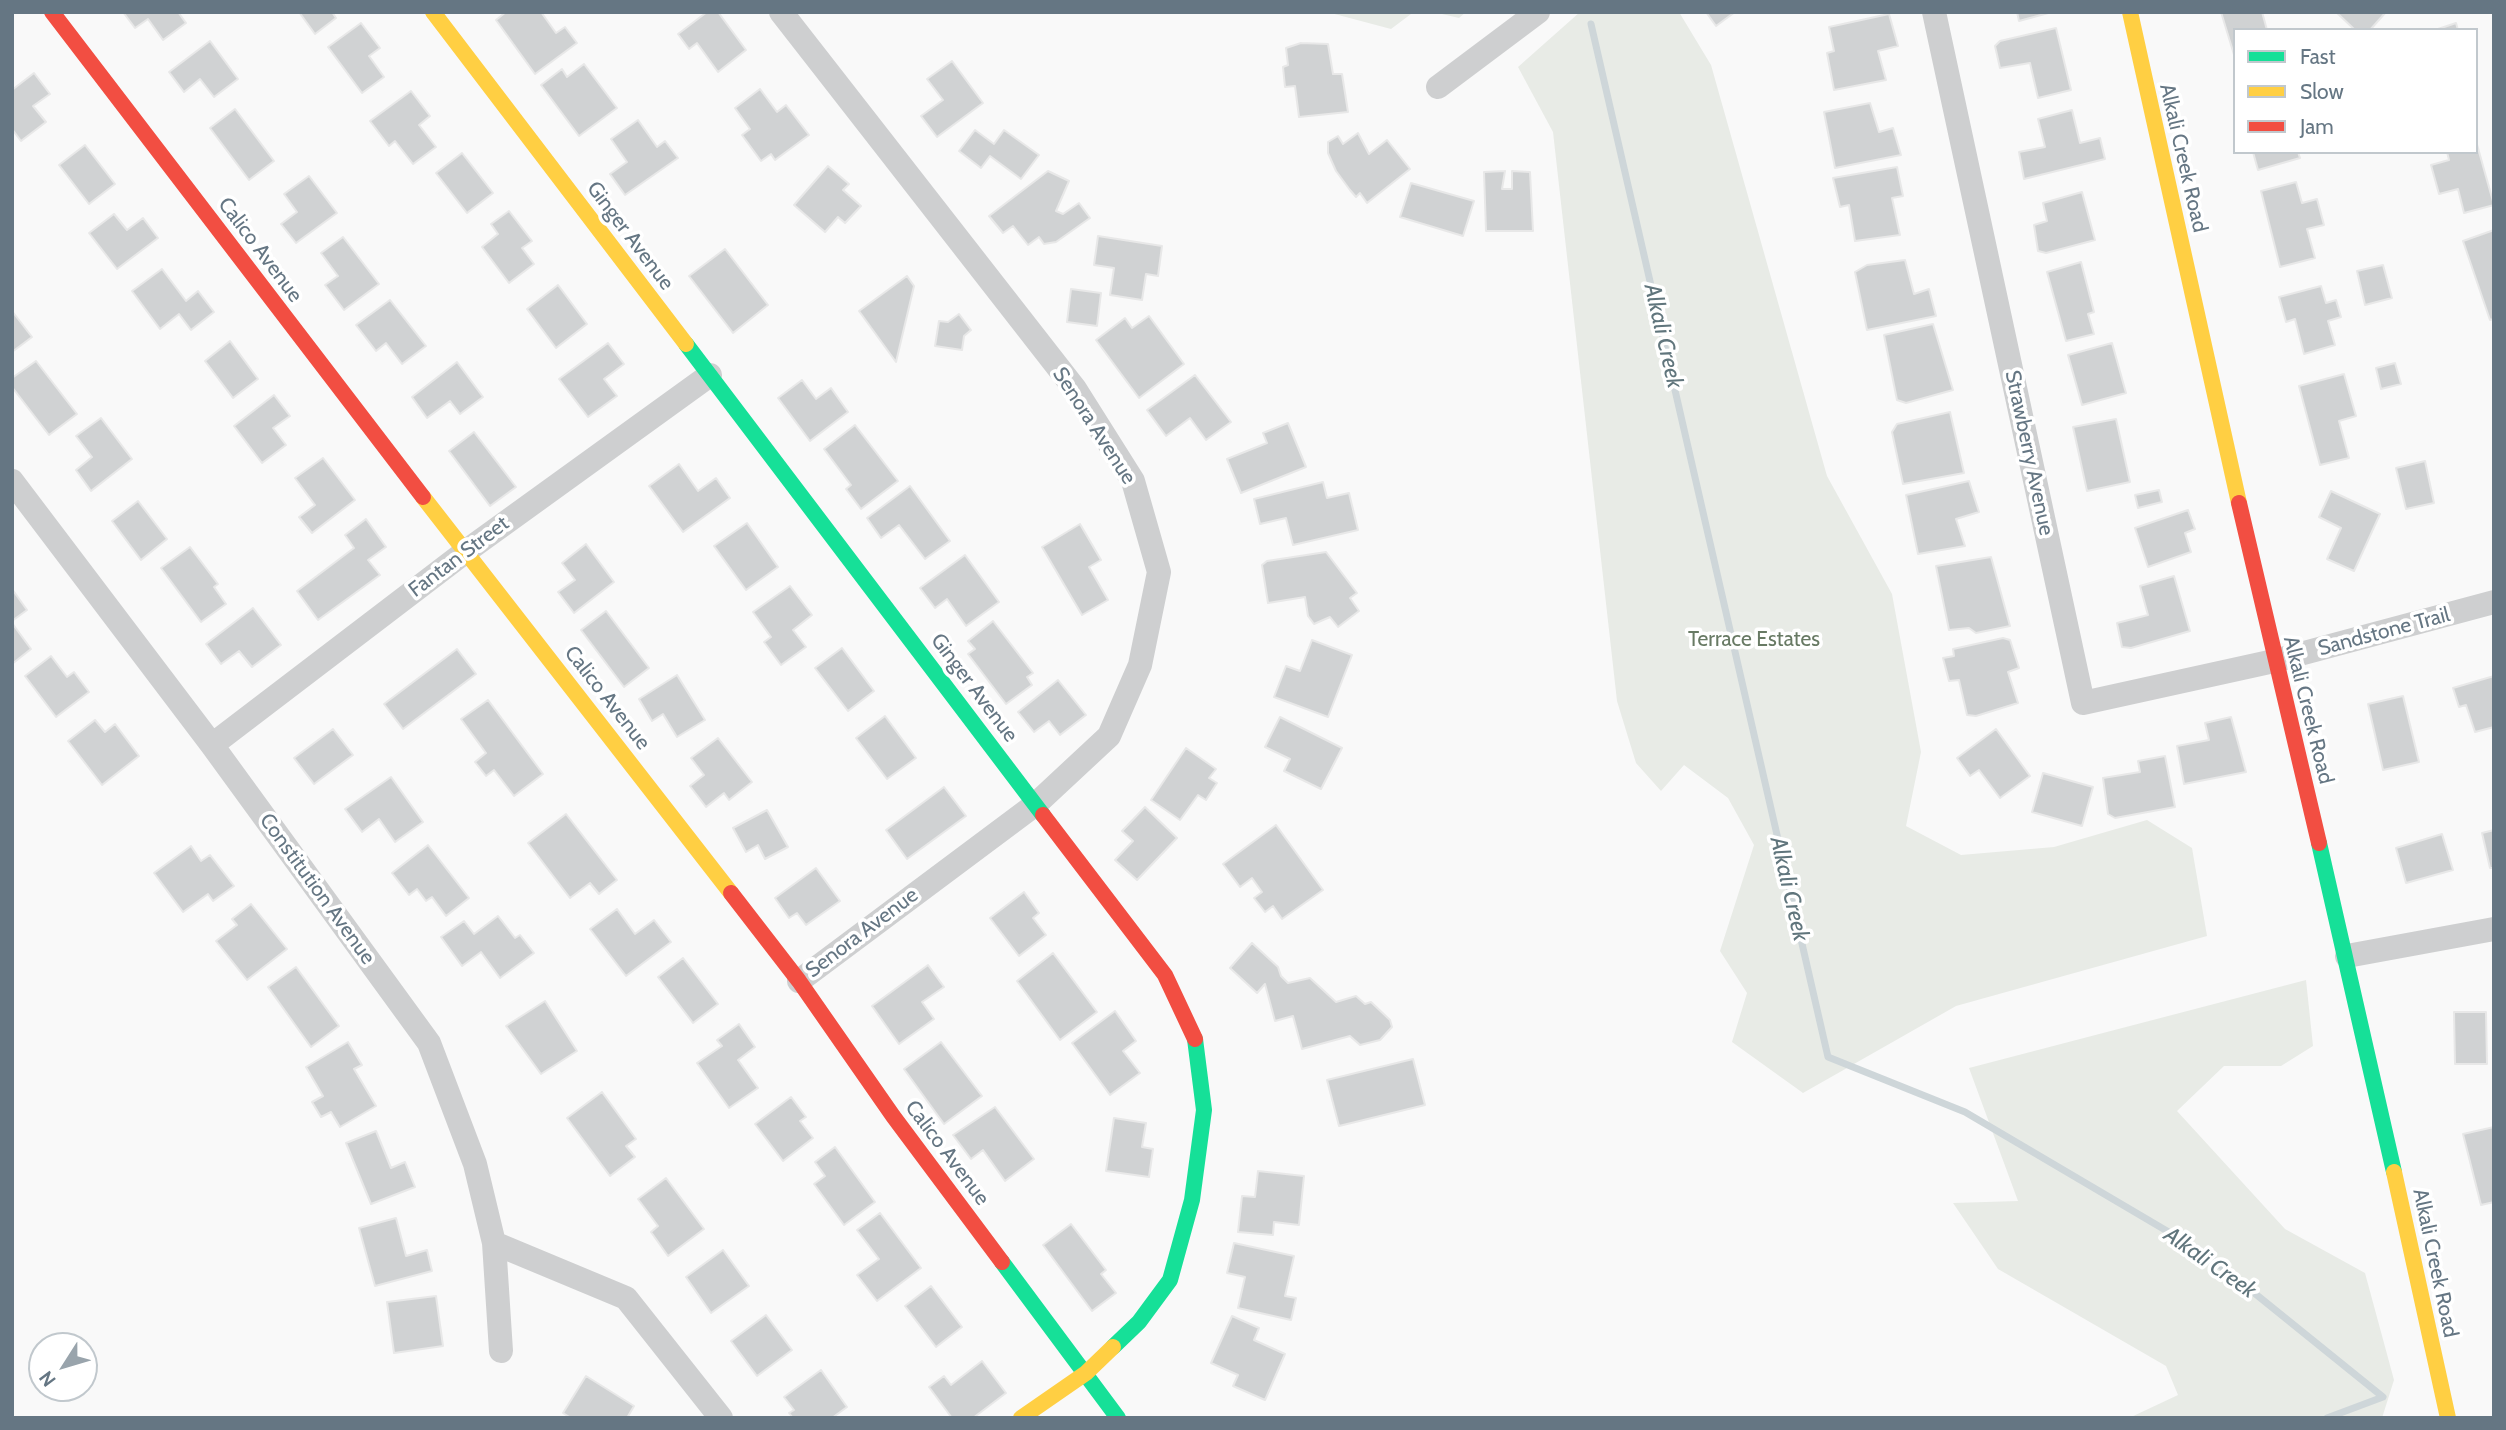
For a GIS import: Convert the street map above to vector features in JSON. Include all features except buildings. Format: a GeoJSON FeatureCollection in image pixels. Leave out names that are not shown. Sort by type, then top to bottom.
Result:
{"type":"FeatureCollection","features":[{"type":"Feature","properties":{"kind":"street","name":"Calico Avenue"},"geometry":{"type":"LineString","coordinates":[[52,12],[465,552],[799,981],[893,1116],[1118,1418]]}},
{"type":"Feature","properties":{"kind":"street","name":"Ginger Avenue"},"geometry":{"type":"LineString","coordinates":[[433,12],[1165,975],[1198,1044],[1204,1110],[1192,1200],[1170,1280],[1139,1322],[1086,1373],[1021,1418]]}},
{"type":"Feature","properties":{"kind":"street","name":"Senora Avenue"},"geometry":{"type":"LineString","coordinates":[[781,12],[1075,389],[1133,481],[1159,572],[1140,665],[1108,736],[1036,804],[799,981]]}},
{"type":"Feature","properties":{"kind":"street"},"geometry":{"type":"LineString","coordinates":[[1438,88],[1538,12]]}},
{"type":"Feature","properties":{"kind":"street","name":"Strawberry Avenue"},"geometry":{"type":"LineString","coordinates":[[1934,12],[2083,703],[2274,661]]}},
{"type":"Feature","properties":{"kind":"street","name":"Alkali Creek Road"},"geometry":{"type":"LineString","coordinates":[[2130,12],[2274,661],[2347,956],[2448,1418]]}},
{"type":"Feature","properties":{"kind":"street","name":"Fantan Street"},"geometry":{"type":"LineString","coordinates":[[212,745],[465,552],[710,375]]}},
{"type":"Feature","properties":{"kind":"street","name":"Constitution Avenue"},"geometry":{"type":"LineString","coordinates":[[12,481],[212,745],[429,1042],[475,1164],[494,1243],[501,1351]]}},
{"type":"Feature","properties":{"kind":"street","name":"Sandstone Trail"},"geometry":{"type":"LineString","coordinates":[[2274,661],[2494,602]]}},
{"type":"Feature","properties":{"kind":"street"},"geometry":{"type":"LineString","coordinates":[[2347,956],[2494,929]]}},
{"type":"Feature","properties":{"kind":"street"},"geometry":{"type":"LineString","coordinates":[[494,1243],[626,1298],[721,1418]]}},
{"type":"Feature","properties":{"kind":"green space"},"geometry":{"type":"Polygon","coordinates":[[[1327,12],[1466,12],[1459,18],[1442,14],[1411,14],[1391,29],[1327,12]]]}},
{"type":"Feature","properties":{"kind":"green space","name":"Terrace Estates"},"geometry":{"type":"Polygon","coordinates":[[[1580,12],[1679,12],[1711,65],[1827,476],[1892,594],[1921,752],[1906,826],[1961,855],[2054,847],[2147,820],[2192,848],[2207,936],[1956,1006],[1803,1093],[1732,1042],[1747,993],[1720,951],[1754,845],[1728,798],[1684,765],[1661,791],[1636,763],[1617,701],[1553,132],[1518,67],[1580,12]]]}},
{"type":"Feature","properties":{"kind":"green space"},"geometry":{"type":"Polygon","coordinates":[[[2306,980],[2313,1046],[2281,1066],[2224,1066],[2177,1111],[2285,1229],[2365,1273],[2394,1380],[2382,1418],[2129,1418],[2178,1395],[2166,1366],[1998,1269],[1953,1203],[2018,1201],[1969,1068],[2306,980]]]}},
{"type":"Feature","properties":{"kind":"waterway","name":"Alkali Creek"},"geometry":{"type":"LineString","coordinates":[[1591,24],[1828,1057],[1965,1112],[2206,1254],[2383,1397],[2327,1418]]}},
{"type":"Feature","properties":{"kind":"traffic: fast"},"geometry":{"type":"LineString","coordinates":[[686,344],[1043,815]]}},
{"type":"Feature","properties":{"kind":"traffic: fast"},"geometry":{"type":"LineString","coordinates":[[2319,843],[2394,1172]]}},
{"type":"Feature","properties":{"kind":"traffic: fast"},"geometry":{"type":"LineString","coordinates":[[1113,1347],[1139,1322],[1170,1280],[1192,1200],[1204,1110],[1195,1039]]}},
{"type":"Feature","properties":{"kind":"traffic: fast"},"geometry":{"type":"LineString","coordinates":[[1002,1262],[1118,1418]]}},
{"type":"Feature","properties":{"kind":"traffic: slow"},"geometry":{"type":"LineString","coordinates":[[433,12],[686,344]]}},
{"type":"Feature","properties":{"kind":"traffic: slow"},"geometry":{"type":"LineString","coordinates":[[2130,12],[2239,503]]}},
{"type":"Feature","properties":{"kind":"traffic: slow"},"geometry":{"type":"LineString","coordinates":[[423,497],[731,893]]}},
{"type":"Feature","properties":{"kind":"traffic: slow"},"geometry":{"type":"LineString","coordinates":[[2394,1172],[2448,1418]]}},
{"type":"Feature","properties":{"kind":"traffic: slow"},"geometry":{"type":"LineString","coordinates":[[1021,1418],[1086,1373],[1113,1347]]}},
{"type":"Feature","properties":{"kind":"traffic: jam"},"geometry":{"type":"LineString","coordinates":[[52,12],[423,497]]}},
{"type":"Feature","properties":{"kind":"traffic: jam"},"geometry":{"type":"LineString","coordinates":[[2239,503],[2319,843]]}},
{"type":"Feature","properties":{"kind":"traffic: jam"},"geometry":{"type":"LineString","coordinates":[[1043,815],[1165,975],[1195,1039]]}},
{"type":"Feature","properties":{"kind":"traffic: jam"},"geometry":{"type":"LineString","coordinates":[[731,893],[799,981],[893,1116],[1002,1262]]}}]}
